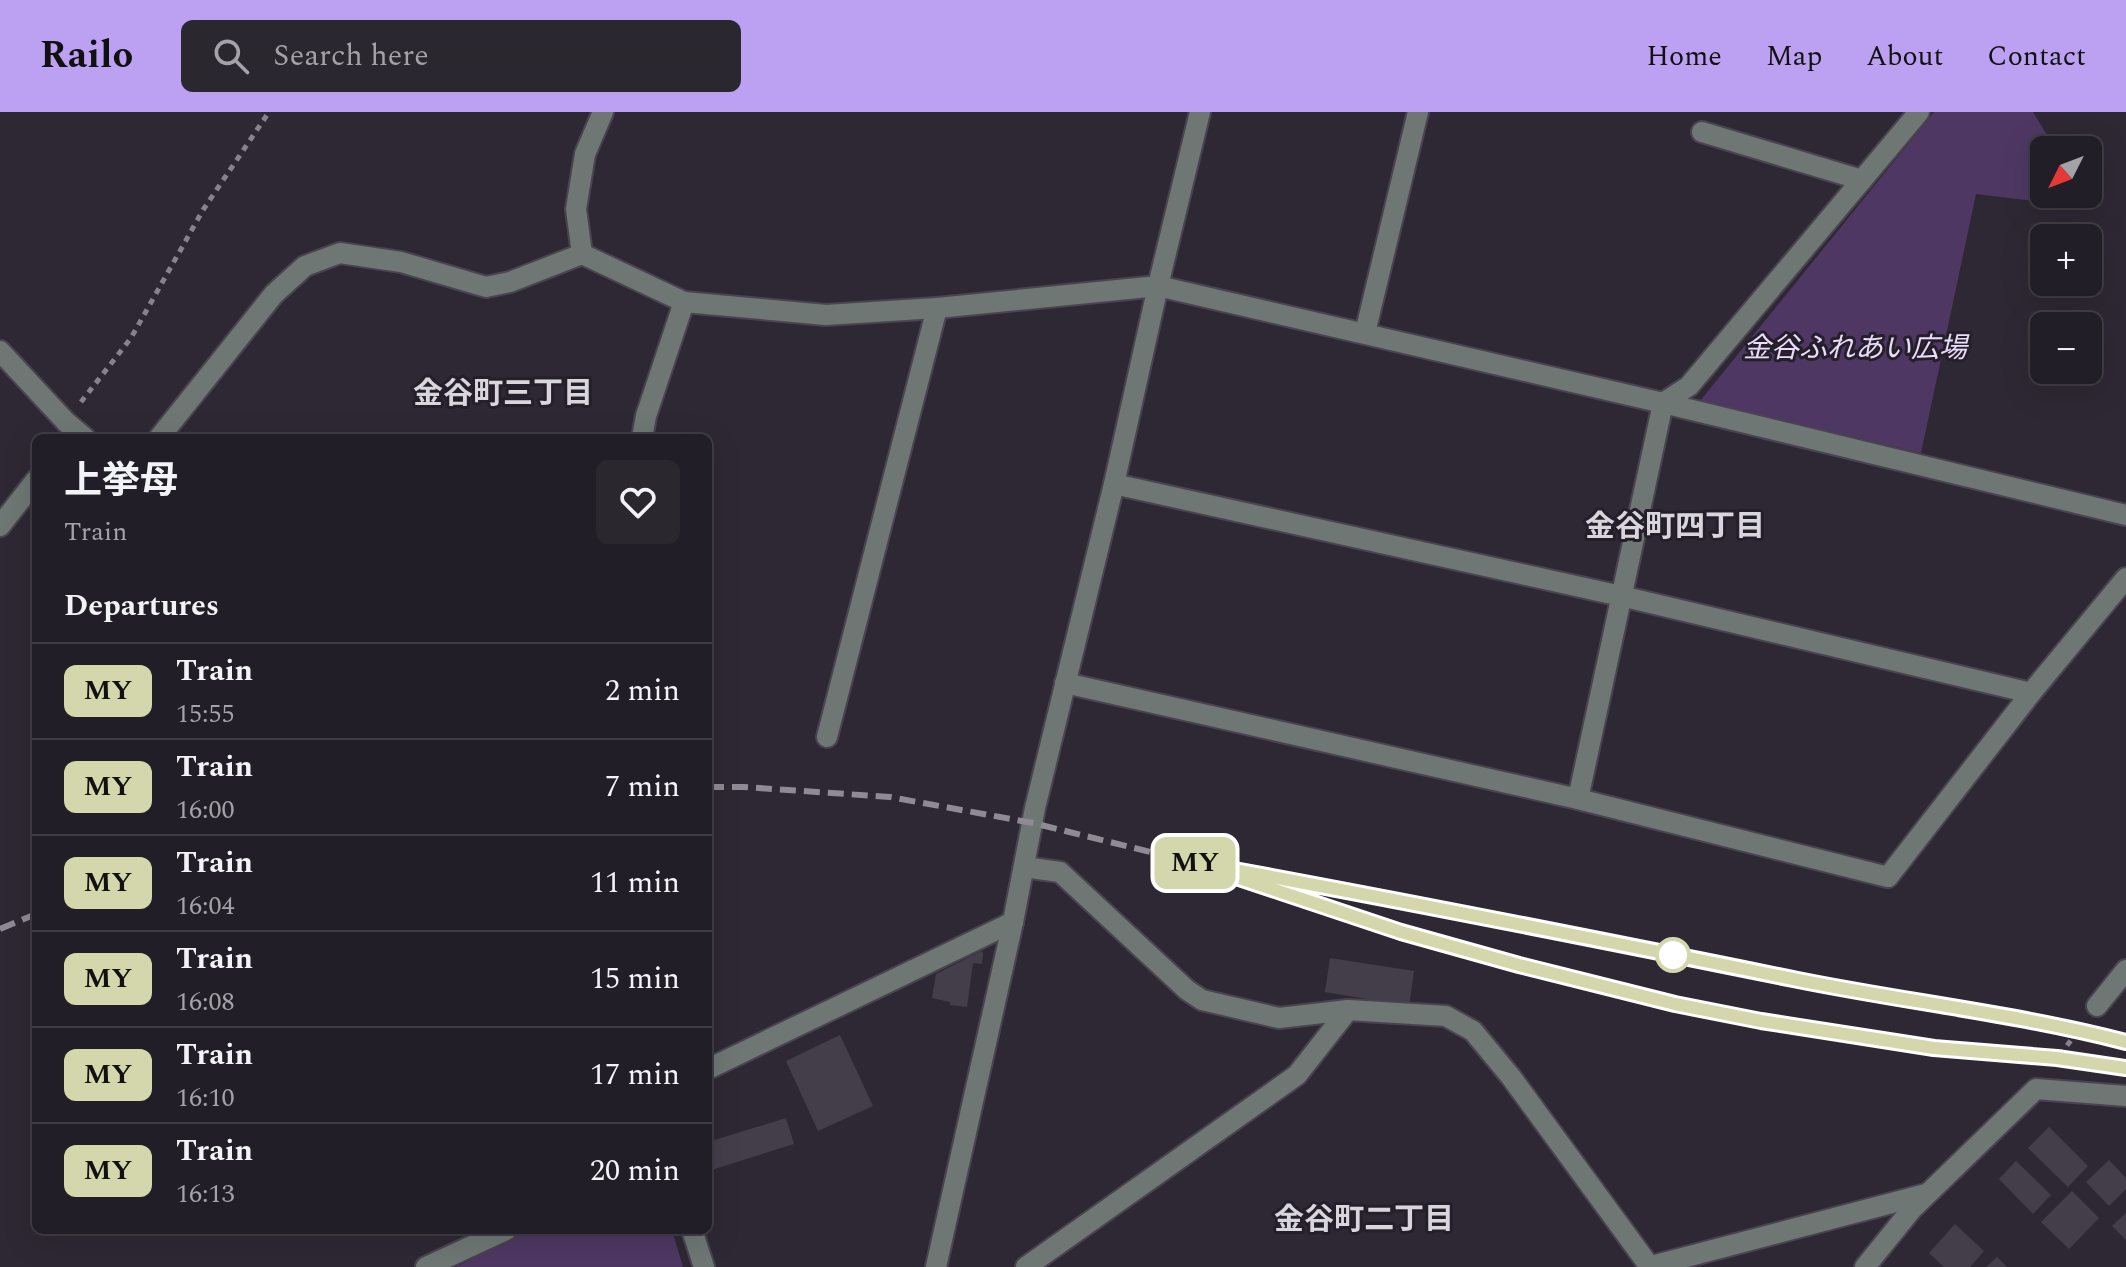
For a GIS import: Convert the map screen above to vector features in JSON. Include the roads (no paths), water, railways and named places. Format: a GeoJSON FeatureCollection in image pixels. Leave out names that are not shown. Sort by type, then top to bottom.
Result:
{"type":"FeatureCollection","features":[{"type":"Feature","properties":{"kind":"street"},"geometry":{"type":"LineString","coordinates":[[582,254],[576,209],[585,154],[603,112]]}},
{"type":"Feature","properties":{"kind":"street"},"geometry":{"type":"LineString","coordinates":[[936,1267],[1013,922],[1035,808],[1200,112]]}},
{"type":"Feature","properties":{"kind":"street"},"geometry":{"type":"LineString","coordinates":[[1365,333],[1418,112]]}},
{"type":"Feature","properties":{"kind":"street"},"geometry":{"type":"LineString","coordinates":[[1578,799],[1663,403],[1689,386],[1919,112]]}},
{"type":"Feature","properties":{"kind":"street"},"geometry":{"type":"LineString","coordinates":[[1702,132],[1862,180]]}},
{"type":"Feature","properties":{"kind":"street"},"geometry":{"type":"LineString","coordinates":[[162,434],[274,294],[305,266],[340,253],[401,262],[486,287],[510,282],[582,254],[684,302],[826,315],[937,308],[1158,286],[1663,403],[2126,515]]}},
{"type":"Feature","properties":{"kind":"street"},"geometry":{"type":"LineString","coordinates":[[643,434],[684,302]]}},
{"type":"Feature","properties":{"kind":"street"},"geometry":{"type":"LineString","coordinates":[[827,737],[937,308]]}},
{"type":"Feature","properties":{"kind":"street"},"geometry":{"type":"LineString","coordinates":[[0,351],[74,432]]}},
{"type":"Feature","properties":{"kind":"street"},"geometry":{"type":"LineString","coordinates":[[1114,484],[1621,596],[2031,693]]}},
{"type":"Feature","properties":{"kind":"street"},"geometry":{"type":"LineString","coordinates":[[0,526],[32,485]]}},
{"type":"Feature","properties":{"kind":"street"},"geometry":{"type":"LineString","coordinates":[[1065,683],[1578,799],[1888,877],[2031,693],[2126,578]]}},
{"type":"Feature","properties":{"kind":"street"},"geometry":{"type":"LineString","coordinates":[[1024,867],[1060,872],[1187,990],[1202,1000],[1279,1018],[1348,1010],[1446,1016],[1473,1031],[1511,1077],[1649,1267],[1928,1194]]}},
{"type":"Feature","properties":{"kind":"street"},"geometry":{"type":"LineString","coordinates":[[712,1067],[1013,922]]}},
{"type":"Feature","properties":{"kind":"street"},"geometry":{"type":"LineString","coordinates":[[2097,1006],[2126,970]]}},
{"type":"Feature","properties":{"kind":"street"},"geometry":{"type":"LineString","coordinates":[[1026,1267],[1297,1075],[1348,1010]]}},
{"type":"Feature","properties":{"kind":"street"},"geometry":{"type":"LineString","coordinates":[[1865,1267],[1912,1209],[2036,1089],[2126,1096]]}},
{"type":"Feature","properties":{"kind":"street"},"geometry":{"type":"LineString","coordinates":[[426,1267],[497,1234]]}},
{"type":"Feature","properties":{"kind":"street"},"geometry":{"type":"LineString","coordinates":[[693,1234],[704,1267]]}},
{"type":"Feature","properties":{"kind":"railway"},"geometry":{"type":"LineString","coordinates":[[712,787],[890,797],[1033,823],[1191,862],[1405,901],[1801,981],[2078,1029],[2126,1042]]}},
{"type":"Feature","properties":{"kind":"railway"},"geometry":{"type":"LineString","coordinates":[[1256,883],[1401,932],[1675,1004],[1934,1048],[2057,1058],[2126,1068]]}},
{"type":"Feature","properties":{"kind":"railway"},"geometry":{"type":"LineString","coordinates":[[0,929],[32,916]]}},
{"type":"Feature","properties":{"kind":"train","name":"MY"},"geometry":{"type":"LineString","coordinates":[[2126,1042],[2078,1029],[1801,981],[1405,901],[1191,862],[1401,932],[1675,1004],[1934,1048],[2057,1058],[2126,1068]]}},
{"type":"Feature","properties":{"kind":"district","name":"金谷町三丁目"},"geometry":{"type":"Point","coordinates":[503,393]}},
{"type":"Feature","properties":{"kind":"district","name":"金谷町四丁目"},"geometry":{"type":"Point","coordinates":[1675,526]}},
{"type":"Feature","properties":{"kind":"district","name":"金谷町二丁目"},"geometry":{"type":"Point","coordinates":[1364,1219]}},
{"type":"Feature","properties":{"kind":"park label","name":"金谷ふれあい広場"},"geometry":{"type":"Point","coordinates":[1855,347]}}]}
